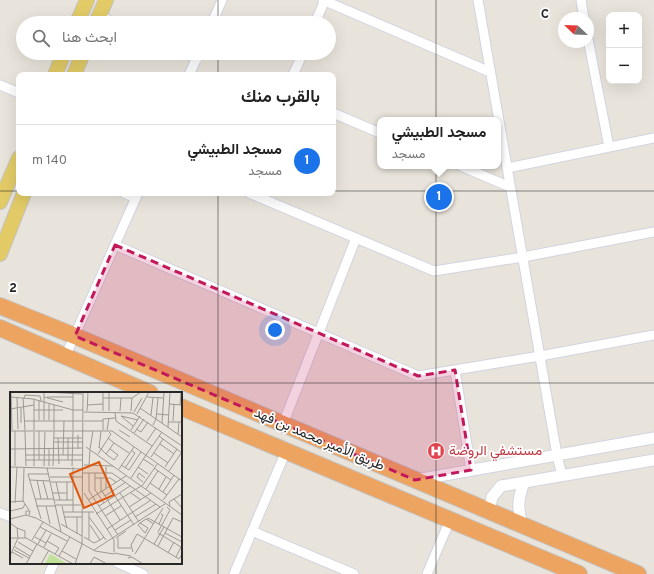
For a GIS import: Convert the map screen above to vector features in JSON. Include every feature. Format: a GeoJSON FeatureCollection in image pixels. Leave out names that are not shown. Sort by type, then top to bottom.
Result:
{"type":"FeatureCollection","features":[{"type":"Feature","properties":{"kind":"highway","name":"طريق الأمير محمد بن فهد"},"geometry":{"type":"LineString","coordinates":[[2,305],[638,574]]}},
{"type":"Feature","properties":{"kind":"highway"},"geometry":{"type":"LineString","coordinates":[[0,328],[65,356],[128,389],[144,392]]}},
{"type":"Feature","properties":{"kind":"highway","name":"طريق الأمير محمد بن فهد"},"geometry":{"type":"LineString","coordinates":[[182,407],[579,574]]}},
{"type":"Feature","properties":{"kind":"main road"},"geometry":{"type":"LineString","coordinates":[[80,16],[86,0]]}},
{"type":"Feature","properties":{"kind":"main road"},"geometry":{"type":"LineString","coordinates":[[99,16],[106,0]]}},
{"type":"Feature","properties":{"kind":"main road"},"geometry":{"type":"LineString","coordinates":[[56,72],[61,60]]}},
{"type":"Feature","properties":{"kind":"main road"},"geometry":{"type":"LineString","coordinates":[[75,72],[80,60]]}},
{"type":"Feature","properties":{"kind":"main road"},"geometry":{"type":"LineString","coordinates":[[1,197],[16,164]]}},
{"type":"Feature","properties":{"kind":"main road"},"geometry":{"type":"LineString","coordinates":[[0,254],[23,196]]}},
{"type":"Feature","properties":{"kind":"street"},"geometry":{"type":"LineString","coordinates":[[215,16],[222,0]]}},
{"type":"Feature","properties":{"kind":"street"},"geometry":{"type":"LineString","coordinates":[[318,16],[324,0],[490,72]]}},
{"type":"Feature","properties":{"kind":"street"},"geometry":{"type":"LineString","coordinates":[[478,0],[498,117]]}},
{"type":"Feature","properties":{"kind":"street"},"geometry":{"type":"LineString","coordinates":[[580,0],[583,12]]}},
{"type":"Feature","properties":{"kind":"street"},"geometry":{"type":"LineString","coordinates":[[590,48],[609,147]]}},
{"type":"Feature","properties":{"kind":"street"},"geometry":{"type":"LineString","coordinates":[[190,72],[196,60]]}},
{"type":"Feature","properties":{"kind":"street"},"geometry":{"type":"LineString","coordinates":[[294,72],[300,60]]}},
{"type":"Feature","properties":{"kind":"street"},"geometry":{"type":"LineString","coordinates":[[0,85],[16,91]]}},
{"type":"Feature","properties":{"kind":"street"},"geometry":{"type":"LineString","coordinates":[[336,114],[377,131]]}},
{"type":"Feature","properties":{"kind":"street"},"geometry":{"type":"LineString","coordinates":[[501,134],[562,476]]}},
{"type":"Feature","properties":{"kind":"street"},"geometry":{"type":"LineString","coordinates":[[507,168],[654,138]]}},
{"type":"Feature","properties":{"kind":"street"},"geometry":{"type":"LineString","coordinates":[[468,169],[510,186]]}},
{"type":"Feature","properties":{"kind":"street"},"geometry":{"type":"LineString","coordinates":[[65,356],[137,196]]}},
{"type":"Feature","properties":{"kind":"street"},"geometry":{"type":"LineString","coordinates":[[256,196],[434,271],[522,257],[654,232]]}},
{"type":"Feature","properties":{"kind":"street"},"geometry":{"type":"LineString","coordinates":[[282,424],[356,238]]}},
{"type":"Feature","properties":{"kind":"street"},"geometry":{"type":"LineString","coordinates":[[115,245],[418,376],[654,335]]}},
{"type":"Feature","properties":{"kind":"street"},"geometry":{"type":"LineString","coordinates":[[454,370],[472,470]]}},
{"type":"Feature","properties":{"kind":"street"},"geometry":{"type":"LineString","coordinates":[[415,480],[654,438]]}},
{"type":"Feature","properties":{"kind":"street"},"geometry":{"type":"LineString","coordinates":[[234,574],[286,451]]}},
{"type":"Feature","properties":{"kind":"street"},"geometry":{"type":"LineString","coordinates":[[489,511],[492,497],[501,486],[654,460]]}},
{"type":"Feature","properties":{"kind":"street"},"geometry":{"type":"LineString","coordinates":[[522,525],[518,512],[518,499],[524,482]]}},
{"type":"Feature","properties":{"kind":"street"},"geometry":{"type":"LineString","coordinates":[[0,513],[10,517]]}},
{"type":"Feature","properties":{"kind":"street"},"geometry":{"type":"LineString","coordinates":[[427,574],[450,520]]}},
{"type":"Feature","properties":{"kind":"street"},"geometry":{"type":"LineString","coordinates":[[252,531],[354,574]]}},
{"type":"Feature","properties":{"kind":"street"},"geometry":{"type":"LineString","coordinates":[[49,574],[54,564]]}},
{"type":"Feature","properties":{"kind":"street"},"geometry":{"type":"LineString","coordinates":[[120,564],[143,574]]}},
{"type":"Feature","properties":{"kind":"highlighted area"},"geometry":{"type":"Polygon","coordinates":[[[115,245],[418,376],[455,370],[471,470],[415,480],[75,336],[115,245]]]}},
{"type":"Feature","properties":{"kind":"place","name":"مسجد الطبيشي"},"geometry":{"type":"Point","coordinates":[439,197]}},
{"type":"Feature","properties":{"kind":"place","name":"مستشفي الروضة"},"geometry":{"type":"Point","coordinates":[436,451]}}]}
